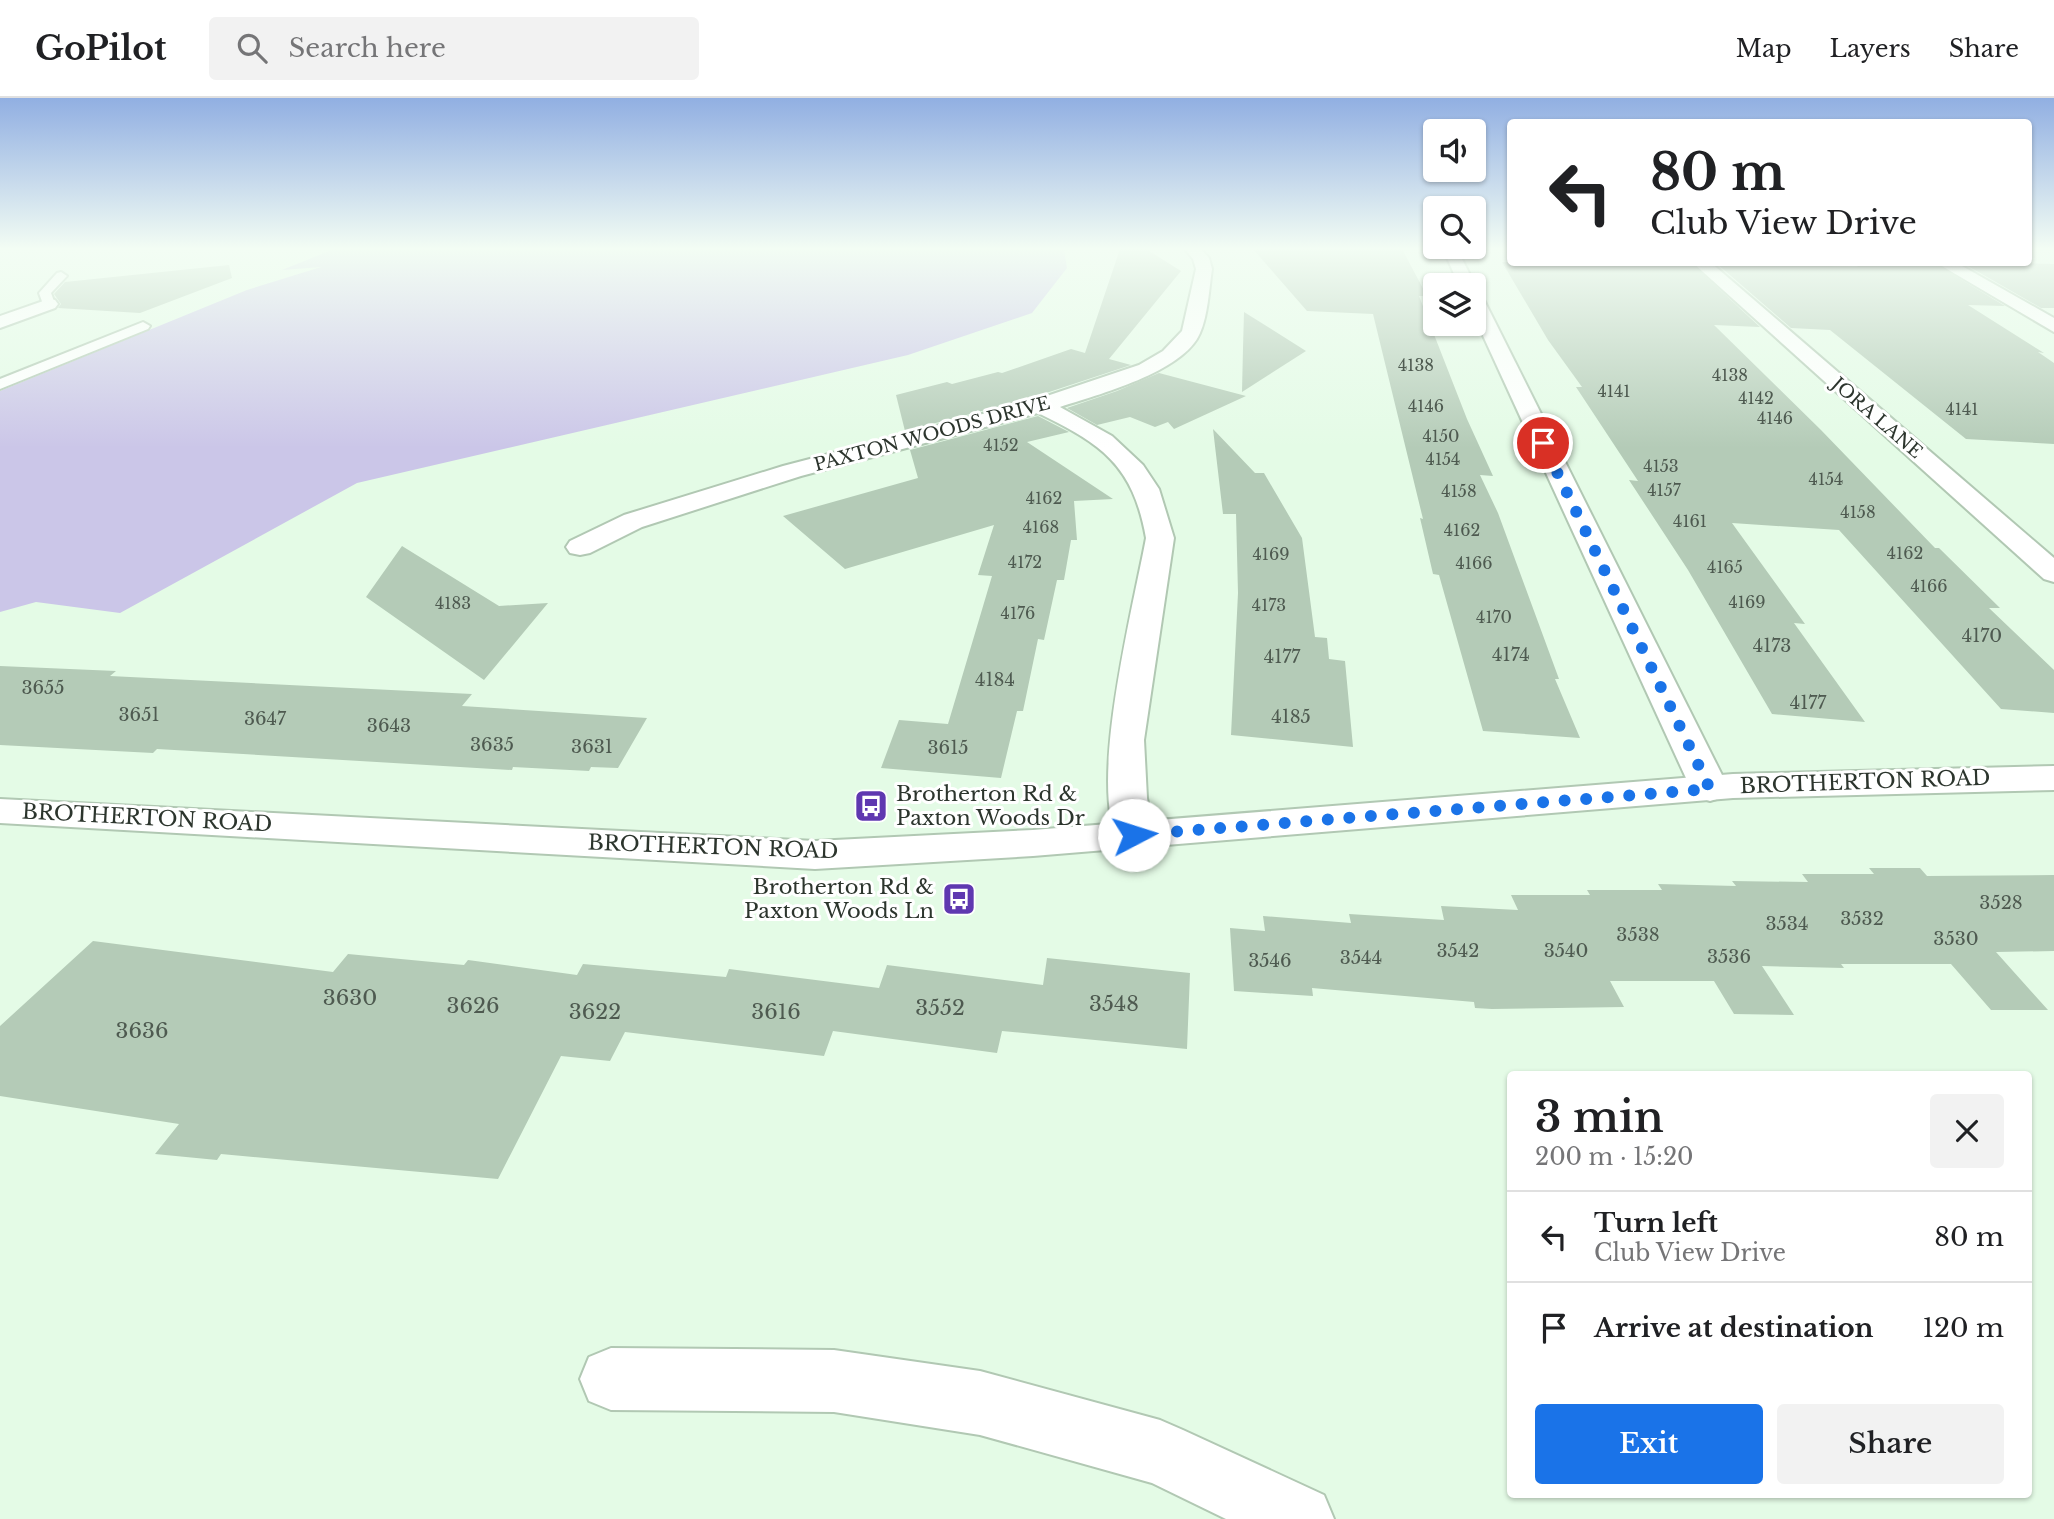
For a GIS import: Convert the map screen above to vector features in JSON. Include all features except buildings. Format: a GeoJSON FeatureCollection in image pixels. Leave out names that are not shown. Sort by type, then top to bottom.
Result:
{"type":"FeatureCollection","features":[{"type":"Feature","properties":{"kind":"street"},"geometry":{"type":"LineString","coordinates":[[0,322],[18,315]]}},
{"type":"Feature","properties":{"kind":"street","name":"PAXTON WOODS DRIVE"},"geometry":{"type":"LineString","coordinates":[[580,547],[633,520],[792,471],[1040,406],[1115,382],[1146,369],[1183,344],[1191,333],[1195,315]]}},
{"type":"Feature","properties":{"kind":"street","name":"JORA LANE"},"geometry":{"type":"LineString","coordinates":[[1761,315],[2054,573]]}},
{"type":"Feature","properties":{"kind":"street"},"geometry":{"type":"LineString","coordinates":[[2035,315],[2054,326]]}},
{"type":"Feature","properties":{"kind":"street"},"geometry":{"type":"LineString","coordinates":[[1486,323],[1710,789]]}},
{"type":"Feature","properties":{"kind":"street"},"geometry":{"type":"LineString","coordinates":[[1040,406],[1098,436],[1124,458],[1143,482],[1156,508],[1160,538],[1126,740],[1128,798],[1134,835]]}},
{"type":"Feature","properties":{"kind":"street","name":"BROTHERTON ROAD"},"geometry":{"type":"LineString","coordinates":[[0,810],[815,855],[1134,835],[1710,789],[2054,778]]}},
{"type":"Feature","properties":{"kind":"street"},"geometry":{"type":"LineString","coordinates":[[611,1379],[834,1381],[980,1403],[1160,1453],[1300,1519]]}},
{"type":"Feature","properties":{"kind":"lane"},"geometry":{"type":"LineString","coordinates":[[0,384],[143,326]]}},
{"type":"Feature","properties":{"kind":"shaded area"},"geometry":{"type":"Polygon","coordinates":[[[185,315],[1025,315],[908,355],[357,483],[120,613],[36,602],[0,612],[0,391],[185,315]]]}},
{"type":"Feature","properties":{"kind":"place","name":"Brotherton Rd & Paxton Woods Dr"},"geometry":{"type":"Point","coordinates":[871,806]}},
{"type":"Feature","properties":{"kind":"place","name":"Brotherton Rd & Paxton Woods Ln"},"geometry":{"type":"Point","coordinates":[959,899]}},
{"type":"Feature","properties":{"kind":"route"},"geometry":{"type":"LineString","coordinates":[[1134,835],[1710,789],[1543,443]]}}]}
